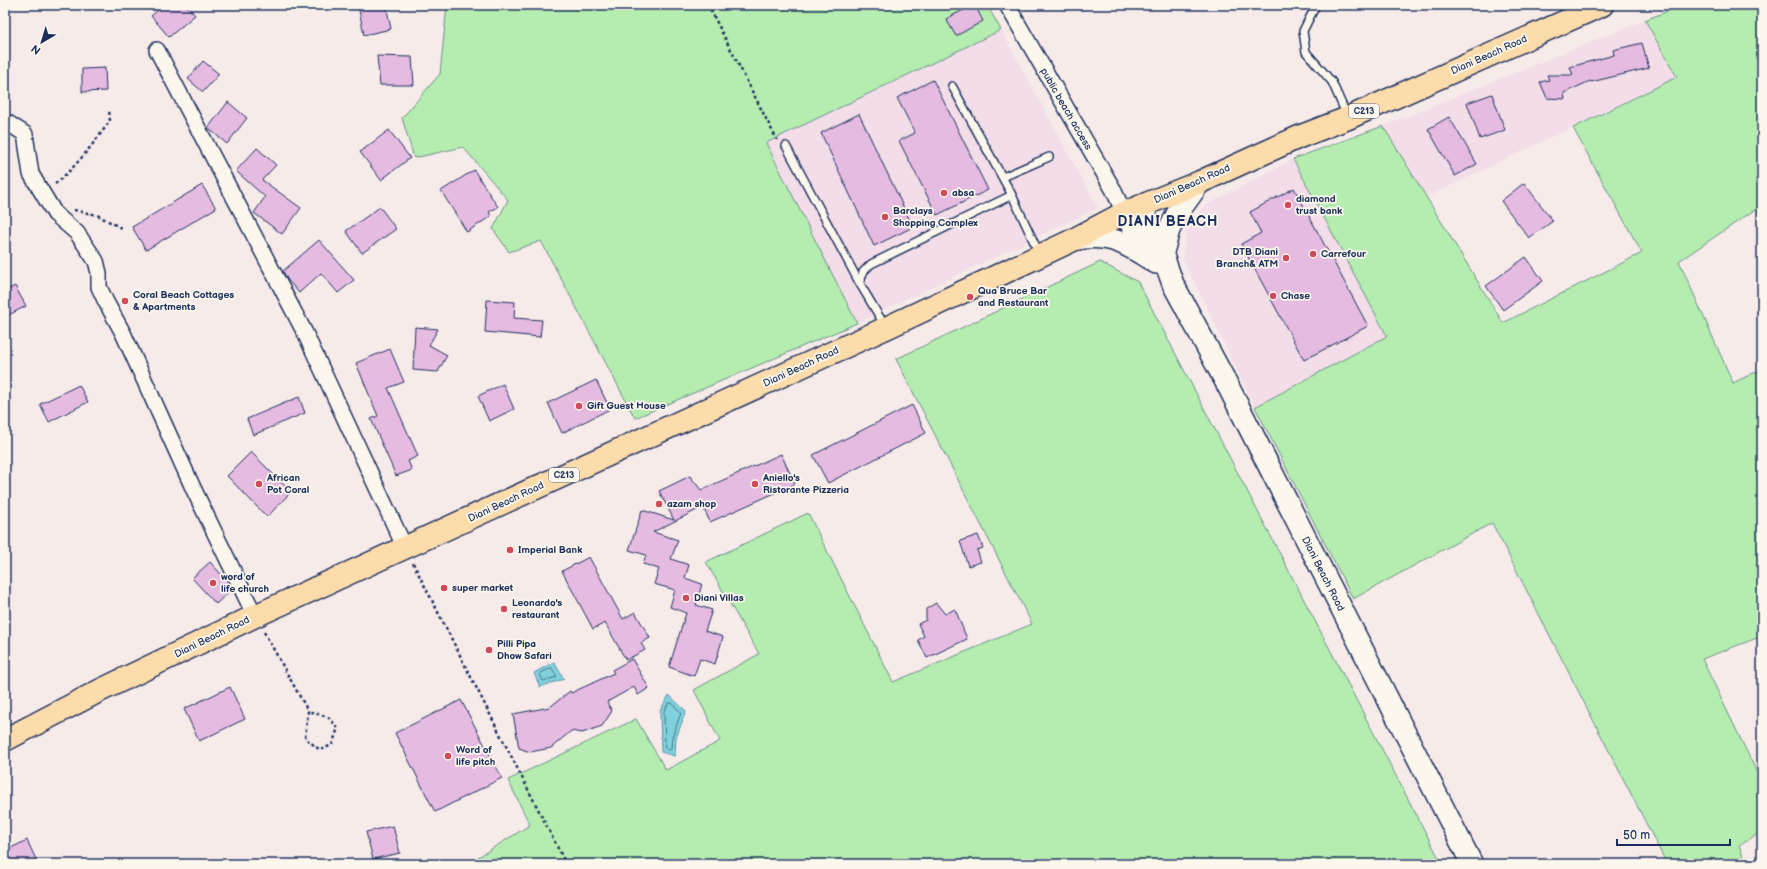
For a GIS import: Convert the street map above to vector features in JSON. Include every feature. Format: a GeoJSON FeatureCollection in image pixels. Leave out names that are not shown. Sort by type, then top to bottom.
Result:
{"type":"FeatureCollection","features":[{"type":"Feature","properties":{"kind":"main road","name":"Diani Beach Road"},"geometry":{"type":"LineString","coordinates":[[5,740],[99,691],[254,616],[886,328],[1072,241],[1133,210],[1200,182],[1299,137],[1348,118],[1602,5]]}},
{"type":"Feature","properties":{"kind":"main road"},"geometry":{"type":"LineString","coordinates":[[1159,259],[1169,230],[1177,214],[1200,182]]}},
{"type":"Feature","properties":{"kind":"main road"},"geometry":{"type":"LineString","coordinates":[[1133,210],[1157,239],[1159,259]]}},
{"type":"Feature","properties":{"kind":"main road"},"geometry":{"type":"LineString","coordinates":[[1072,241],[1091,236],[1119,241],[1159,259]]}},
{"type":"Feature","properties":{"kind":"main road","name":"Diani Beach Road"},"geometry":{"type":"LineString","coordinates":[[1159,259],[1228,386],[1472,864]]}},
{"type":"Feature","properties":{"kind":"street","name":"public beach access"},"geometry":{"type":"LineString","coordinates":[[1007,5],[1113,189],[1133,210]]}},
{"type":"Feature","properties":{"kind":"street"},"geometry":{"type":"LineString","coordinates":[[157,50],[306,333],[406,548]]}},
{"type":"Feature","properties":{"kind":"street"},"geometry":{"type":"LineString","coordinates":[[5,121],[25,134],[31,174],[55,214],[77,233],[96,261],[99,273],[99,287],[123,333],[194,490],[254,616]]}},
{"type":"Feature","properties":{"kind":"lane"},"geometry":{"type":"LineString","coordinates":[[1316,5],[1303,31],[1306,52],[1332,82],[1348,118]]}},
{"type":"Feature","properties":{"kind":"lane"},"geometry":{"type":"LineString","coordinates":[[952,86],[1003,177],[1040,255]]}},
{"type":"Feature","properties":{"kind":"lane"},"geometry":{"type":"LineString","coordinates":[[786,146],[860,284],[886,328]]}},
{"type":"Feature","properties":{"kind":"lane"},"geometry":{"type":"LineString","coordinates":[[1003,177],[1049,156]]}},
{"type":"Feature","properties":{"kind":"lane"},"geometry":{"type":"LineString","coordinates":[[860,284],[863,272],[871,264],[1012,195]]}},
{"type":"Feature","properties":{"kind":"path"},"geometry":{"type":"LineString","coordinates":[[44,196],[76,165],[99,138],[110,121],[109,109]]}},
{"type":"Feature","properties":{"kind":"path"},"geometry":{"type":"LineString","coordinates":[[55,214],[67,208],[96,215],[123,229]]}},
{"type":"Feature","properties":{"kind":"path"},"geometry":{"type":"LineString","coordinates":[[406,548],[566,864]]}},
{"type":"Feature","properties":{"kind":"path"},"geometry":{"type":"LineString","coordinates":[[254,616],[308,711],[306,738],[320,750],[332,745],[338,728],[328,717],[308,711]]}},
{"type":"Feature","properties":{"kind":"shaded area"},"geometry":{"type":"Polygon","coordinates":[[[1645,20],[1677,77],[1427,197],[1383,126],[1645,20]]]}},
{"type":"Feature","properties":{"kind":"shaded area"},"geometry":{"type":"Polygon","coordinates":[[[1001,30],[1098,208],[857,323],[766,143],[1001,30]]]}},
{"type":"Feature","properties":{"kind":"shaded area"},"geometry":{"type":"Polygon","coordinates":[[[1293,159],[1387,336],[1255,407],[1183,259],[1186,233],[1203,207],[1293,159]]]}},
{"type":"Feature","properties":{"kind":"green space"},"geometry":{"type":"Polygon","coordinates":[[[447,5],[987,5],[1001,30],[766,143],[857,323],[635,418],[541,241],[509,252],[493,229],[508,200],[463,147],[414,158],[402,118],[440,74],[447,5]]]}},
{"type":"Feature","properties":{"kind":"green space"},"geometry":{"type":"Polygon","coordinates":[[[1683,5],[1762,5],[1762,219],[1756,209],[1679,261],[1733,383],[1762,369],[1762,636],[1702,659],[1762,783],[1762,831],[1739,846],[1746,864],[1667,864],[1492,523],[1353,599],[1255,407],[1387,336],[1293,159],[1383,126],[1503,323],[1642,253],[1573,128],[1677,77],[1645,20],[1683,5]]]}},
{"type":"Feature","properties":{"kind":"green space"},"geometry":{"type":"Polygon","coordinates":[[[1100,262],[1138,282],[1442,864],[467,864],[530,825],[508,780],[636,719],[666,770],[720,741],[694,690],[759,654],[706,562],[808,513],[893,682],[1032,624],[896,359],[1100,262]]]}},
{"type":"Feature","properties":{"kind":"water"},"geometry":{"type":"Polygon","coordinates":[[[554,662],[564,679],[540,687],[534,673],[554,662]]]}},
{"type":"Feature","properties":{"kind":"water"},"geometry":{"type":"Polygon","coordinates":[[[669,695],[686,711],[676,738],[675,756],[661,752],[660,711],[669,695]]]}},
{"type":"Feature","properties":{"kind":"building"},"geometry":{"type":"Polygon","coordinates":[[[164,5],[186,5],[195,15],[169,37],[151,16],[164,5]]]}},
{"type":"Feature","properties":{"kind":"building"},"geometry":{"type":"Polygon","coordinates":[[[358,5],[386,5],[391,29],[364,35],[358,5]]]}},
{"type":"Feature","properties":{"kind":"building"},"geometry":{"type":"Polygon","coordinates":[[[975,5],[983,21],[956,36],[946,19],[975,5]]]}},
{"type":"Feature","properties":{"kind":"building"},"geometry":{"type":"Polygon","coordinates":[[[1642,43],[1649,68],[1590,81],[1564,93],[1565,99],[1547,98],[1540,82],[1549,80],[1547,75],[1573,75],[1570,67],[1614,55],[1613,50],[1642,43]]]}},
{"type":"Feature","properties":{"kind":"building"},"geometry":{"type":"Polygon","coordinates":[[[377,56],[412,57],[414,85],[380,85],[377,56]]]}},
{"type":"Feature","properties":{"kind":"building"},"geometry":{"type":"Polygon","coordinates":[[[203,61],[219,74],[203,92],[188,79],[203,61]]]}},
{"type":"Feature","properties":{"kind":"building"},"geometry":{"type":"Polygon","coordinates":[[[105,68],[106,91],[82,92],[82,69],[105,68]]]}},
{"type":"Feature","properties":{"kind":"building"},"geometry":{"type":"Polygon","coordinates":[[[933,80],[988,190],[937,215],[899,141],[915,133],[897,98],[933,80]]]}},
{"type":"Feature","properties":{"kind":"building"},"geometry":{"type":"Polygon","coordinates":[[[1492,94],[1505,130],[1480,139],[1467,103],[1492,94]]]}},
{"type":"Feature","properties":{"kind":"building"},"geometry":{"type":"Polygon","coordinates":[[[228,102],[247,118],[227,144],[208,128],[228,102]]]}},
{"type":"Feature","properties":{"kind":"building"},"geometry":{"type":"Polygon","coordinates":[[[859,114],[913,227],[874,246],[821,133],[859,114]]]}},
{"type":"Feature","properties":{"kind":"building"},"geometry":{"type":"Polygon","coordinates":[[[1449,117],[1477,164],[1455,176],[1428,129],[1449,117]]]}},
{"type":"Feature","properties":{"kind":"building"},"geometry":{"type":"Polygon","coordinates":[[[389,130],[410,158],[381,180],[360,152],[389,130]]]}},
{"type":"Feature","properties":{"kind":"building"},"geometry":{"type":"Polygon","coordinates":[[[257,148],[276,165],[262,180],[301,208],[282,234],[254,213],[265,197],[236,171],[257,148]]]}},
{"type":"Feature","properties":{"kind":"building"},"geometry":{"type":"Polygon","coordinates":[[[474,170],[498,207],[489,212],[491,216],[467,232],[441,191],[474,170]]]}},
{"type":"Feature","properties":{"kind":"building"},"geometry":{"type":"Polygon","coordinates":[[[1524,183],[1553,221],[1529,238],[1501,201],[1524,183]]]}},
{"type":"Feature","properties":{"kind":"building"},"geometry":{"type":"Polygon","coordinates":[[[202,185],[216,208],[146,250],[132,227],[202,185]]]}},
{"type":"Feature","properties":{"kind":"building"},"geometry":{"type":"Polygon","coordinates":[[[1294,188],[1368,326],[1304,360],[1241,244],[1261,233],[1250,212],[1294,188]]]}},
{"type":"Feature","properties":{"kind":"building"},"geometry":{"type":"Polygon","coordinates":[[[380,207],[396,229],[362,253],[346,231],[380,207]]]}},
{"type":"Feature","properties":{"kind":"building"},"geometry":{"type":"Polygon","coordinates":[[[319,240],[354,280],[338,293],[321,273],[299,293],[287,279],[283,271],[319,240]]]}},
{"type":"Feature","properties":{"kind":"building"},"geometry":{"type":"Polygon","coordinates":[[[1526,257],[1543,281],[1503,310],[1486,286],[1526,257]]]}},
{"type":"Feature","properties":{"kind":"building"},"geometry":{"type":"Polygon","coordinates":[[[15,286],[26,306],[5,317],[5,291],[15,286]]]}},
{"type":"Feature","properties":{"kind":"building"},"geometry":{"type":"Polygon","coordinates":[[[487,300],[515,302],[514,318],[542,320],[540,337],[485,332],[487,300]]]}},
{"type":"Feature","properties":{"kind":"building"},"geometry":{"type":"Polygon","coordinates":[[[415,327],[438,329],[429,345],[447,355],[438,372],[413,370],[415,327]]]}},
{"type":"Feature","properties":{"kind":"building"},"geometry":{"type":"Polygon","coordinates":[[[390,349],[404,382],[388,388],[418,456],[408,461],[412,470],[396,476],[371,419],[378,416],[356,363],[390,349]]]}},
{"type":"Feature","properties":{"kind":"building","name":"Gift Guest House"},"geometry":{"type":"Polygon","coordinates":[[[596,380],[610,409],[562,433],[548,403],[596,380]]]}},
{"type":"Feature","properties":{"kind":"building"},"geometry":{"type":"Polygon","coordinates":[[[503,384],[514,409],[489,421],[478,396],[503,384]]]}},
{"type":"Feature","properties":{"kind":"building"},"geometry":{"type":"Polygon","coordinates":[[[79,385],[88,402],[49,422],[40,404],[79,385]]]}},
{"type":"Feature","properties":{"kind":"building"},"geometry":{"type":"Polygon","coordinates":[[[299,397],[305,413],[253,435],[247,419],[299,397]]]}},
{"type":"Feature","properties":{"kind":"building"},"geometry":{"type":"Polygon","coordinates":[[[912,405],[926,433],[828,483],[813,455],[912,405]]]}},
{"type":"Feature","properties":{"kind":"building","name":"African Pot Coral"},"geometry":{"type":"Polygon","coordinates":[[[251,452],[291,492],[267,517],[227,476],[251,452]]]}},
{"type":"Feature","properties":{"kind":"building"},"geometry":{"type":"Polygon","coordinates":[[[781,454],[795,484],[710,522],[703,507],[653,532],[678,540],[671,559],[689,565],[685,578],[702,584],[696,605],[712,610],[705,631],[723,637],[715,664],[700,659],[694,676],[669,667],[686,613],[670,607],[675,590],[654,584],[659,569],[643,564],[646,555],[629,550],[642,510],[674,520],[659,491],[690,476],[701,490],[781,454]]]}},
{"type":"Feature","properties":{"kind":"building"},"geometry":{"type":"Polygon","coordinates":[[[978,535],[983,548],[977,550],[981,562],[968,566],[960,541],[978,535]]]}},
{"type":"Feature","properties":{"kind":"building"},"geometry":{"type":"Polygon","coordinates":[[[589,557],[623,619],[635,612],[650,638],[641,643],[645,650],[626,660],[605,623],[593,629],[562,571],[589,557]]]}},
{"type":"Feature","properties":{"kind":"building","name":"word of life church"},"geometry":{"type":"Polygon","coordinates":[[[210,562],[229,583],[232,589],[216,604],[192,578],[210,562]]]}},
{"type":"Feature","properties":{"kind":"building"},"geometry":{"type":"Polygon","coordinates":[[[936,603],[945,614],[955,609],[967,639],[927,658],[918,640],[924,636],[918,624],[926,620],[926,609],[936,603]]]}},
{"type":"Feature","properties":{"kind":"building"},"geometry":{"type":"Polygon","coordinates":[[[632,659],[649,688],[638,695],[634,687],[607,702],[612,711],[602,726],[582,733],[571,731],[551,748],[530,752],[519,748],[513,714],[550,707],[570,691],[571,693],[614,673],[612,670],[632,659]]]}},
{"type":"Feature","properties":{"kind":"building"},"geometry":{"type":"Polygon","coordinates":[[[230,687],[245,719],[199,741],[184,709],[230,687]]]}},
{"type":"Feature","properties":{"kind":"building","name":"Word of life pitch"},"geometry":{"type":"Polygon","coordinates":[[[461,700],[502,778],[435,812],[395,733],[461,700]]]}},
{"type":"Feature","properties":{"kind":"building"},"geometry":{"type":"Polygon","coordinates":[[[393,826],[400,853],[373,859],[366,832],[393,826]]]}},
{"type":"Feature","properties":{"kind":"building"},"geometry":{"type":"Polygon","coordinates":[[[27,840],[38,864],[5,864],[5,851],[27,840]]]}},
{"type":"Feature","properties":{"kind":"place","name":"absa"},"geometry":{"type":"Point","coordinates":[944,193]}},
{"type":"Feature","properties":{"kind":"place","name":"diamond trust bank"},"geometry":{"type":"Point","coordinates":[1288,205]}},
{"type":"Feature","properties":{"kind":"place","name":"Barclays Shopping Complex"},"geometry":{"type":"Point","coordinates":[885,217]}},
{"type":"Feature","properties":{"kind":"place","name":"Carrefour"},"geometry":{"type":"Point","coordinates":[1313,254]}},
{"type":"Feature","properties":{"kind":"place","name":"DTB Diani Branch& ATM"},"geometry":{"type":"Point","coordinates":[1286,258]}},
{"type":"Feature","properties":{"kind":"place","name":"Chase"},"geometry":{"type":"Point","coordinates":[1273,296]}},
{"type":"Feature","properties":{"kind":"place","name":"Qua Bruce Bar and Restaurant"},"geometry":{"type":"Point","coordinates":[970,297]}},
{"type":"Feature","properties":{"kind":"place","name":"Coral Beach Cottages & Apartments"},"geometry":{"type":"Point","coordinates":[125,301]}},
{"type":"Feature","properties":{"kind":"place","name":"Gift Guest House"},"geometry":{"type":"Point","coordinates":[579,406]}},
{"type":"Feature","properties":{"kind":"place","name":"African Pot Coral"},"geometry":{"type":"Point","coordinates":[259,484]}},
{"type":"Feature","properties":{"kind":"place","name":"Aniello's Ristorante Pizzeria"},"geometry":{"type":"Point","coordinates":[755,484]}},
{"type":"Feature","properties":{"kind":"place","name":"azam shop"},"geometry":{"type":"Point","coordinates":[659,504]}},
{"type":"Feature","properties":{"kind":"place","name":"Imperial Bank"},"geometry":{"type":"Point","coordinates":[510,550]}},
{"type":"Feature","properties":{"kind":"place","name":"word of life church"},"geometry":{"type":"Point","coordinates":[213,583]}},
{"type":"Feature","properties":{"kind":"place","name":"super market"},"geometry":{"type":"Point","coordinates":[444,588]}},
{"type":"Feature","properties":{"kind":"place","name":"Diani Villas"},"geometry":{"type":"Point","coordinates":[686,598]}},
{"type":"Feature","properties":{"kind":"place","name":"Leonardo's restaurant"},"geometry":{"type":"Point","coordinates":[504,609]}},
{"type":"Feature","properties":{"kind":"place","name":"Pilli Pipa Dhow Safari"},"geometry":{"type":"Point","coordinates":[489,650]}},
{"type":"Feature","properties":{"kind":"place","name":"Word of life pitch"},"geometry":{"type":"Point","coordinates":[448,756]}},
{"type":"Feature","properties":{"kind":"district","name":"DIANI BEACH"},"geometry":{"type":"Point","coordinates":[1168,221]}}]}
